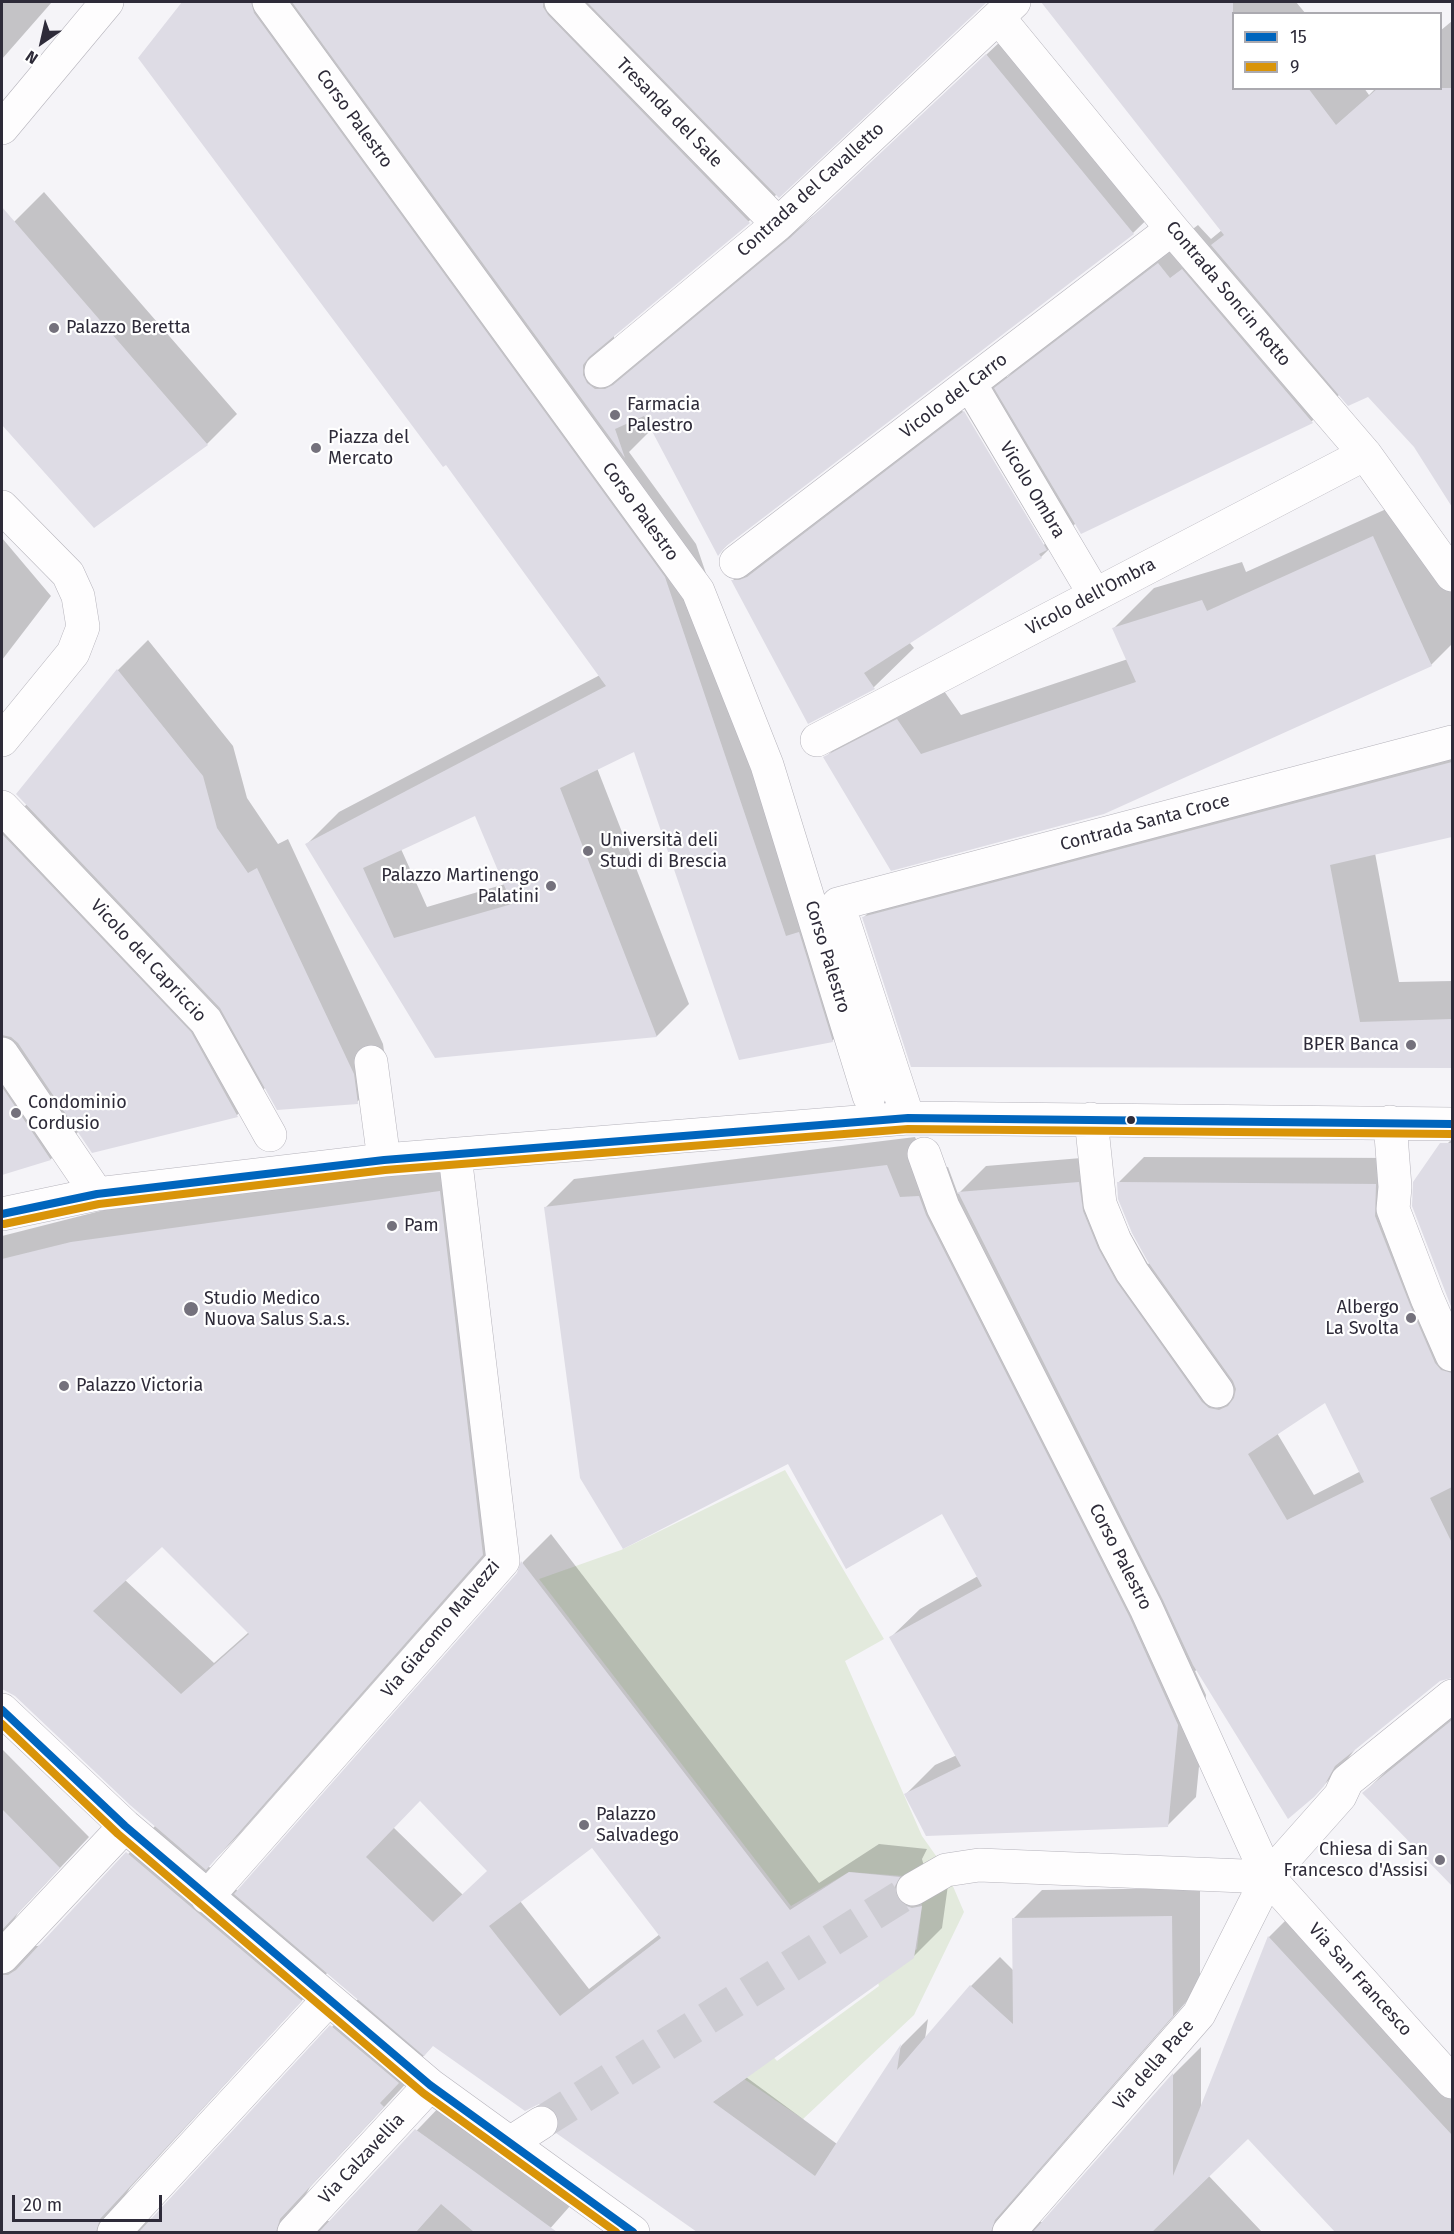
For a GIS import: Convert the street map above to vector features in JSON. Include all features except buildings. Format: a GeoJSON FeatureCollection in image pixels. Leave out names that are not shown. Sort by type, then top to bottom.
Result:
{"type":"FeatureCollection","features":[{"type":"Feature","properties":{"kind":"street"},"geometry":{"type":"LineString","coordinates":[[2,128],[107,2]]}},
{"type":"Feature","properties":{"kind":"street","name":"Corso Palestro"},"geometry":{"type":"LineString","coordinates":[[269,2],[698,591],[767,765],[869,1096]]}},
{"type":"Feature","properties":{"kind":"street","name":"Tresanda del Sale"},"geometry":{"type":"LineString","coordinates":[[561,2],[778,224]]}},
{"type":"Feature","properties":{"kind":"street","name":"Contrada del Cavalletto"},"geometry":{"type":"LineString","coordinates":[[601,371],[778,224],[1006,9]]}},
{"type":"Feature","properties":{"kind":"street","name":"Contrada Soncin Rotto"},"geometry":{"type":"LineString","coordinates":[[1006,9],[1172,229],[1365,454],[1452,575]]}},
{"type":"Feature","properties":{"kind":"street","name":"Vicolo del Carro"},"geometry":{"type":"LineString","coordinates":[[736,562],[1172,229]]}},
{"type":"Feature","properties":{"kind":"street","name":"Vicolo Ombra"},"geometry":{"type":"LineString","coordinates":[[970,384],[1095,595]]}},
{"type":"Feature","properties":{"kind":"street","name":"Vicolo dell'Ombra"},"geometry":{"type":"LineString","coordinates":[[817,740],[1365,454]]}},
{"type":"Feature","properties":{"kind":"street"},"geometry":{"type":"LineString","coordinates":[[2,507],[68,574],[78,596],[83,627],[73,653],[2,740]]}},
{"type":"Feature","properties":{"kind":"street","name":"Contrada Santa Croce"},"geometry":{"type":"LineString","coordinates":[[838,904],[1452,742]]}},
{"type":"Feature","properties":{"kind":"street","name":"Vicolo del Capriccio"},"geometry":{"type":"LineString","coordinates":[[2,807],[206,1021],[270,1135]]}},
{"type":"Feature","properties":{"kind":"street","name":"Corso Palestro"},"geometry":{"type":"LineString","coordinates":[[838,904],[908,1118]]}},
{"type":"Feature","properties":{"kind":"street"},"geometry":{"type":"LineString","coordinates":[[2,1054],[97,1194]]}},
{"type":"Feature","properties":{"kind":"street"},"geometry":{"type":"LineString","coordinates":[[370,1062],[384,1160]]}},
{"type":"Feature","properties":{"kind":"street"},"geometry":{"type":"LineString","coordinates":[[2,1214],[97,1194],[384,1160],[908,1118],[1452,1124]]}},
{"type":"Feature","properties":{"kind":"street"},"geometry":{"type":"LineString","coordinates":[[1091,1119],[1100,1204],[1115,1241],[1132,1272],[1217,1391]]}},
{"type":"Feature","properties":{"kind":"street"},"geometry":{"type":"LineString","coordinates":[[1390,1122],[1395,1187],[1393,1209],[1427,1298],[1452,1355]]}},
{"type":"Feature","properties":{"kind":"street","name":"Corso Palestro"},"geometry":{"type":"LineString","coordinates":[[924,1154],[943,1207],[1146,1608],[1268,1877]]}},
{"type":"Feature","properties":{"kind":"street","name":"Via Giacomo Malvezzi"},"geometry":{"type":"LineString","coordinates":[[207,1897],[503,1561],[455,1155]]}},
{"type":"Feature","properties":{"kind":"street","name":"Via della Pace"},"geometry":{"type":"LineString","coordinates":[[1009,2232],[1199,2014],[1268,1877],[1340,1796],[1347,1781],[1452,1696]]}},
{"type":"Feature","properties":{"kind":"street"},"geometry":{"type":"LineString","coordinates":[[2,1710],[126,1826],[207,1897],[430,2085],[633,2232]]}},
{"type":"Feature","properties":{"kind":"street"},"geometry":{"type":"LineString","coordinates":[[2,1957],[126,1826]]}},
{"type":"Feature","properties":{"kind":"street"},"geometry":{"type":"LineString","coordinates":[[913,1889],[945,1870],[979,1865],[1268,1877]]}},
{"type":"Feature","properties":{"kind":"street","name":"Via San Francesco"},"geometry":{"type":"LineString","coordinates":[[1268,1877],[1452,2082]]}},
{"type":"Feature","properties":{"kind":"street"},"geometry":{"type":"LineString","coordinates":[[114,2232],[328,2000]]}},
{"type":"Feature","properties":{"kind":"street","name":"Via Calzavellia"},"geometry":{"type":"LineString","coordinates":[[294,2232],[430,2085]]}},
{"type":"Feature","properties":{"kind":"street"},"geometry":{"type":"LineString","coordinates":[[510,2144],[542,2123]]}},
{"type":"Feature","properties":{"kind":"shaded area"},"geometry":{"type":"Polygon","coordinates":[[[785,1470],[884,1639],[845,1661],[922,1836],[946,1870],[964,1912],[914,2015],[803,2119],[741,2077],[770,2053],[777,2061],[879,1986],[876,1976],[917,1949],[922,1905],[903,1876],[849,1872],[791,1906],[539,1579],[621,1550],[785,1470]]]}},
{"type":"Feature","properties":{"kind":"tunnel"},"geometry":{"type":"LineString","coordinates":[[541,2123],[913,1889]]}},
{"type":"Feature","properties":{"kind":"transit line","name":"15"},"geometry":{"type":"LineString","coordinates":[[2,1214],[97,1194],[384,1160],[908,1118],[1452,1124]]}},
{"type":"Feature","properties":{"kind":"transit line","name":"9"},"geometry":{"type":"LineString","coordinates":[[4,1224],[99,1204],[385,1170],[908,1129],[1452,1134]]}},
{"type":"Feature","properties":{"kind":"transit line","name":"15"},"geometry":{"type":"LineString","coordinates":[[2,1710],[125,1826],[430,2085],[633,2232]]}},
{"type":"Feature","properties":{"kind":"transit line","name":"9"},"geometry":{"type":"LineString","coordinates":[[2,1724],[118,1834],[423,2093],[616,2232]]}},
{"type":"Feature","properties":{"kind":"place","name":"Palazzo Beretta"},"geometry":{"type":"Point","coordinates":[54,328]}},
{"type":"Feature","properties":{"kind":"place","name":"Farmacia Palestro"},"geometry":{"type":"Point","coordinates":[615,415]}},
{"type":"Feature","properties":{"kind":"place","name":"Piazza del Mercato"},"geometry":{"type":"Point","coordinates":[316,448]}},
{"type":"Feature","properties":{"kind":"place","name":"Università deli Studi di Brescia"},"geometry":{"type":"Point","coordinates":[588,851]}},
{"type":"Feature","properties":{"kind":"place","name":"Palazzo Martinengo Palatini"},"geometry":{"type":"Point","coordinates":[551,886]}},
{"type":"Feature","properties":{"kind":"place","name":"BPER Banca"},"geometry":{"type":"Point","coordinates":[1411,1045]}},
{"type":"Feature","properties":{"kind":"place","name":"Condominio Cordusio"},"geometry":{"type":"Point","coordinates":[16,1113]}},
{"type":"Feature","properties":{"kind":"place","name":"Pam"},"geometry":{"type":"Point","coordinates":[392,1226]}},
{"type":"Feature","properties":{"kind":"place","name":"Studio Medico Nuova Salus S.a.s."},"geometry":{"type":"Point","coordinates":[191,1309]}},
{"type":"Feature","properties":{"kind":"place","name":"Albergo La Svolta"},"geometry":{"type":"Point","coordinates":[1411,1318]}},
{"type":"Feature","properties":{"kind":"place","name":"Palazzo Victoria"},"geometry":{"type":"Point","coordinates":[64,1386]}},
{"type":"Feature","properties":{"kind":"place","name":"Palazzo Salvadego"},"geometry":{"type":"Point","coordinates":[584,1825]}},
{"type":"Feature","properties":{"kind":"place","name":"Chiesa di San Francesco d'Assisi"},"geometry":{"type":"Point","coordinates":[1440,1860]}}]}
